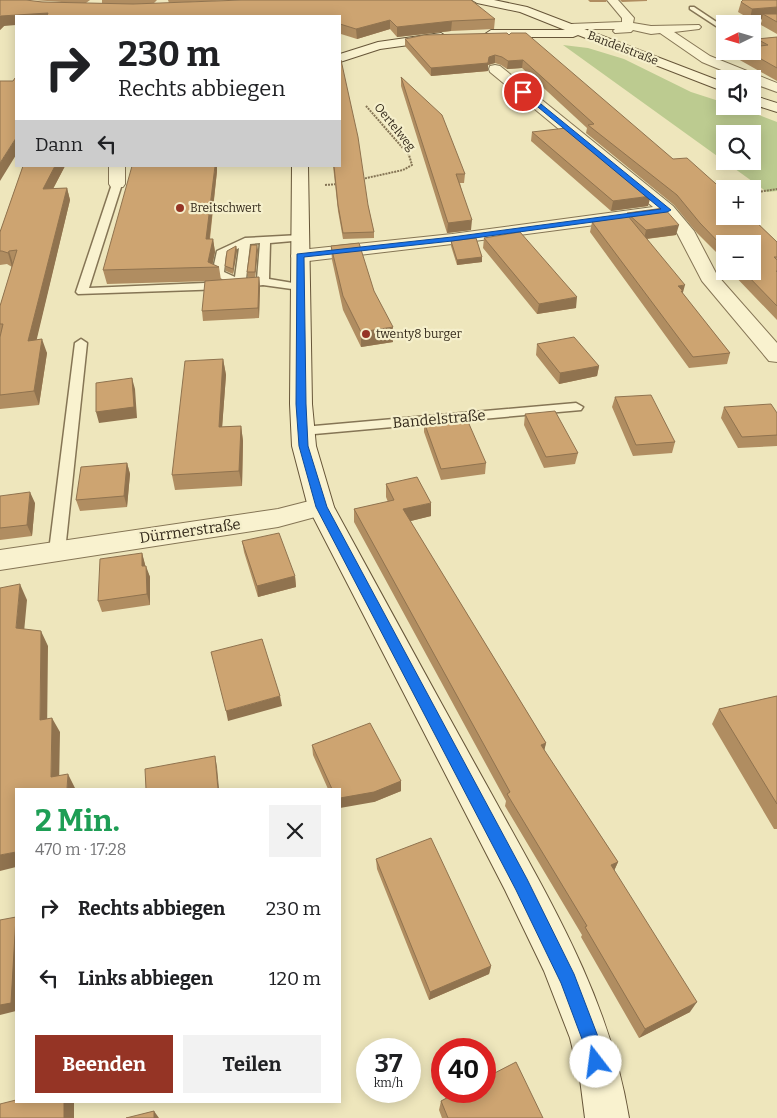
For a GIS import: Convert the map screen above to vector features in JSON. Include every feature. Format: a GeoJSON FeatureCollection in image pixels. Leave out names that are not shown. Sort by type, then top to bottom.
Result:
{"type":"FeatureCollection","features":[{"type":"Feature","properties":{"kind":"street"},"geometry":{"type":"LineString","coordinates":[[478,0],[523,9],[585,33],[628,27]]}},
{"type":"Feature","properties":{"kind":"street"},"geometry":{"type":"LineString","coordinates":[[612,0],[628,18],[627,37],[632,51]]}},
{"type":"Feature","properties":{"kind":"street"},"geometry":{"type":"LineString","coordinates":[[518,32],[526,27],[531,20],[523,9]]}},
{"type":"Feature","properties":{"kind":"street"},"geometry":{"type":"LineString","coordinates":[[518,32],[571,27],[628,27],[651,30],[695,27]]}},
{"type":"Feature","properties":{"kind":"street"},"geometry":{"type":"LineString","coordinates":[[663,30],[706,59],[777,88]]}},
{"type":"Feature","properties":{"kind":"street"},"geometry":{"type":"LineString","coordinates":[[518,32],[632,51]]}},
{"type":"Feature","properties":{"kind":"street","name":"Bandelstraße"},"geometry":{"type":"LineString","coordinates":[[480,34],[518,32],[585,33],[716,84]]}},
{"type":"Feature","properties":{"kind":"street"},"geometry":{"type":"LineString","coordinates":[[341,58],[378,46],[455,36]]}},
{"type":"Feature","properties":{"kind":"street"},"geometry":{"type":"LineString","coordinates":[[495,69],[667,210],[684,231],[709,277],[777,356]]}},
{"type":"Feature","properties":{"kind":"street"},"geometry":{"type":"LineString","coordinates":[[761,102],[777,108]]}},
{"type":"Feature","properties":{"kind":"street"},"geometry":{"type":"LineString","coordinates":[[117,167],[117,184]]}},
{"type":"Feature","properties":{"kind":"street"},"geometry":{"type":"LineString","coordinates":[[300,167],[299,287],[303,431],[310,474],[321,507],[522,884],[568,980],[593,1047],[609,1115]]}},
{"type":"Feature","properties":{"kind":"street"},"geometry":{"type":"LineString","coordinates":[[300,247],[452,239],[667,210]]}},
{"type":"Feature","properties":{"kind":"street","name":"Dürrnerstraße"},"geometry":{"type":"LineString","coordinates":[[0,560],[278,518],[321,507]]}},
{"type":"Feature","properties":{"kind":"lane"},"geometry":{"type":"LineString","coordinates":[[692,8],[716,22]]}},
{"type":"Feature","properties":{"kind":"lane"},"geometry":{"type":"LineString","coordinates":[[761,21],[777,20]]}},
{"type":"Feature","properties":{"kind":"lane"},"geometry":{"type":"LineString","coordinates":[[695,27],[716,25]]}},
{"type":"Feature","properties":{"kind":"lane"},"geometry":{"type":"LineString","coordinates":[[117,184],[82,292],[224,286],[263,282],[299,287]]}},
{"type":"Feature","properties":{"kind":"lane"},"geometry":{"type":"LineString","coordinates":[[240,283],[218,274],[221,253],[245,241],[265,240],[300,247]]}},
{"type":"Feature","properties":{"kind":"lane"},"geometry":{"type":"LineString","coordinates":[[263,282],[265,240]]}},
{"type":"Feature","properties":{"kind":"lane"},"geometry":{"type":"LineString","coordinates":[[240,283],[245,241]]}},
{"type":"Feature","properties":{"kind":"lane"},"geometry":{"type":"LineString","coordinates":[[57,551],[81,343]]}},
{"type":"Feature","properties":{"kind":"lane","name":"Bandelstraße"},"geometry":{"type":"LineString","coordinates":[[303,431],[576,407]]}},
{"type":"Feature","properties":{"kind":"path","name":"Oertelweg"},"geometry":{"type":"LineString","coordinates":[[356,180],[403,170],[412,165],[409,155],[366,106]]}},
{"type":"Feature","properties":{"kind":"path"},"geometry":{"type":"LineString","coordinates":[[300,188],[347,182]]}},
{"type":"Feature","properties":{"kind":"path"},"geometry":{"type":"LineString","coordinates":[[761,192],[777,189]]}},
{"type":"Feature","properties":{"kind":"green space"},"geometry":{"type":"Polygon","coordinates":[[[563,45],[588,48],[624,59],[691,92],[716,100],[716,115],[759,115],[777,122],[777,191],[767,192],[761,188],[761,180],[750,180],[736,170],[761,170],[761,125],[716,125],[716,155],[563,45]]]}},
{"type":"Feature","properties":{"kind":"building"},"geometry":{"type":"Polygon","coordinates":[[[0,0],[133,4],[242,0],[471,0],[495,19],[452,21],[397,27],[390,20],[356,29],[341,24],[341,15],[47,15],[48,13],[0,17],[0,0]]]}},
{"type":"Feature","properties":{"kind":"building"},"geometry":{"type":"Polygon","coordinates":[[[743,0],[777,0],[777,7],[752,9],[741,2],[743,0]]]}},
{"type":"Feature","properties":{"kind":"building"},"geometry":{"type":"Polygon","coordinates":[[[763,14],[777,14],[777,22],[763,14]]]}},
{"type":"Feature","properties":{"kind":"building"},"geometry":{"type":"Polygon","coordinates":[[[507,33],[509,35],[511,33],[526,33],[673,159],[687,158],[716,184],[716,225],[759,225],[777,242],[777,257],[774,257],[777,260],[777,306],[752,280],[761,280],[761,235],[716,235],[716,240],[677,195],[588,125],[594,124],[523,60],[508,61],[495,55],[489,57],[488,63],[431,68],[405,39],[424,35],[507,33]]]}},
{"type":"Feature","properties":{"kind":"building"},"geometry":{"type":"Polygon","coordinates":[[[777,37],[777,68],[761,59],[761,46],[768,45],[761,41],[761,39],[777,37]]]}},
{"type":"Feature","properties":{"kind":"building"},"geometry":{"type":"Polygon","coordinates":[[[341,60],[358,137],[374,232],[343,233],[334,167],[341,167],[341,60]]]}},
{"type":"Feature","properties":{"kind":"building"},"geometry":{"type":"Polygon","coordinates":[[[401,77],[442,115],[465,174],[456,174],[472,220],[448,223],[401,77]]]}},
{"type":"Feature","properties":{"kind":"building"},"geometry":{"type":"Polygon","coordinates":[[[15,78],[15,140],[0,163],[0,81],[13,81],[15,78]]]}},
{"type":"Feature","properties":{"kind":"building"},"geometry":{"type":"Polygon","coordinates":[[[566,128],[651,196],[613,201],[532,132],[566,128]]]}},
{"type":"Feature","properties":{"kind":"building"},"geometry":{"type":"Polygon","coordinates":[[[23,167],[54,167],[43,189],[67,188],[28,341],[42,339],[34,391],[0,395],[0,337],[3,324],[0,324],[0,306],[17,250],[9,251],[8,253],[0,251],[0,232],[23,167]]]}},
{"type":"Feature","properties":{"kind":"building"},"geometry":{"type":"Polygon","coordinates":[[[132,167],[215,167],[206,239],[213,239],[208,262],[219,267],[103,270],[132,167]]]}},
{"type":"Feature","properties":{"kind":"building"},"geometry":{"type":"Polygon","coordinates":[[[664,208],[679,225],[646,230],[627,213],[664,208]]]}},
{"type":"Feature","properties":{"kind":"building"},"geometry":{"type":"Polygon","coordinates":[[[628,216],[685,285],[678,286],[730,353],[693,357],[592,222],[628,216]]]}},
{"type":"Feature","properties":{"kind":"building"},"geometry":{"type":"Polygon","coordinates":[[[520,232],[577,297],[539,304],[484,238],[520,232]]]}},
{"type":"Feature","properties":{"kind":"building"},"geometry":{"type":"Polygon","coordinates":[[[476,238],[482,257],[457,260],[451,241],[476,238]]]}},
{"type":"Feature","properties":{"kind":"building"},"geometry":{"type":"Polygon","coordinates":[[[359,243],[374,291],[393,327],[361,332],[343,296],[331,246],[359,243]]]}},
{"type":"Feature","properties":{"kind":"building"},"geometry":{"type":"Polygon","coordinates":[[[251,245],[257,245],[255,272],[247,272],[251,245]]]}},
{"type":"Feature","properties":{"kind":"building"},"geometry":{"type":"Polygon","coordinates":[[[236,246],[233,269],[225,266],[227,251],[236,246]]]}},
{"type":"Feature","properties":{"kind":"building"},"geometry":{"type":"Polygon","coordinates":[[[259,277],[258,308],[202,311],[205,281],[259,277]]]}},
{"type":"Feature","properties":{"kind":"building"},"geometry":{"type":"Polygon","coordinates":[[[574,337],[599,366],[560,373],[537,344],[574,337]]]}},
{"type":"Feature","properties":{"kind":"building"},"geometry":{"type":"Polygon","coordinates":[[[223,359],[219,427],[241,426],[239,471],[172,475],[185,361],[223,359]]]}},
{"type":"Feature","properties":{"kind":"building"},"geometry":{"type":"Polygon","coordinates":[[[132,378],[134,407],[96,412],[96,383],[132,378]]]}},
{"type":"Feature","properties":{"kind":"building"},"geometry":{"type":"Polygon","coordinates":[[[651,395],[675,442],[636,445],[615,397],[651,395]]]}},
{"type":"Feature","properties":{"kind":"building"},"geometry":{"type":"Polygon","coordinates":[[[771,404],[777,413],[777,435],[742,437],[724,407],[771,404]]]}},
{"type":"Feature","properties":{"kind":"building"},"geometry":{"type":"Polygon","coordinates":[[[555,411],[578,453],[546,457],[525,414],[555,411]]]}},
{"type":"Feature","properties":{"kind":"building"},"geometry":{"type":"Polygon","coordinates":[[[466,417],[486,463],[441,469],[424,422],[466,417]]]}},
{"type":"Feature","properties":{"kind":"building"},"geometry":{"type":"Polygon","coordinates":[[[127,463],[124,496],[76,500],[81,467],[127,463]]]}},
{"type":"Feature","properties":{"kind":"building"},"geometry":{"type":"Polygon","coordinates":[[[417,477],[431,503],[403,509],[546,743],[541,745],[618,862],[611,865],[697,1002],[645,1029],[585,927],[587,926],[507,794],[510,792],[354,509],[394,500],[386,484],[417,477]]]}},
{"type":"Feature","properties":{"kind":"building"},"geometry":{"type":"Polygon","coordinates":[[[30,492],[27,525],[0,528],[0,496],[30,492]]]}},
{"type":"Feature","properties":{"kind":"building"},"geometry":{"type":"Polygon","coordinates":[[[279,533],[295,576],[257,586],[242,541],[279,533]]]}},
{"type":"Feature","properties":{"kind":"building"},"geometry":{"type":"Polygon","coordinates":[[[142,553],[142,566],[146,566],[147,594],[98,601],[100,559],[142,553]]]}},
{"type":"Feature","properties":{"kind":"building"},"geometry":{"type":"Polygon","coordinates":[[[20,584],[16,628],[41,631],[40,720],[52,718],[51,777],[68,774],[67,788],[15,788],[15,852],[0,855],[0,588],[20,584]]]}},
{"type":"Feature","properties":{"kind":"building"},"geometry":{"type":"Polygon","coordinates":[[[262,639],[280,696],[226,711],[211,652],[262,639]]]}},
{"type":"Feature","properties":{"kind":"building"},"geometry":{"type":"Polygon","coordinates":[[[777,696],[777,804],[719,709],[777,696]]]}},
{"type":"Feature","properties":{"kind":"building"},"geometry":{"type":"Polygon","coordinates":[[[370,723],[401,781],[374,792],[341,798],[341,788],[332,788],[312,745],[370,723]]]}},
{"type":"Feature","properties":{"kind":"building"},"geometry":{"type":"Polygon","coordinates":[[[215,756],[218,788],[146,788],[145,769],[215,756]]]}},
{"type":"Feature","properties":{"kind":"building"},"geometry":{"type":"Polygon","coordinates":[[[431,838],[491,966],[430,992],[376,859],[431,838]]]}},
{"type":"Feature","properties":{"kind":"building"},"geometry":{"type":"Polygon","coordinates":[[[15,917],[11,1003],[0,1005],[0,920],[15,917]]]}},
{"type":"Feature","properties":{"kind":"building"},"geometry":{"type":"Polygon","coordinates":[[[516,1062],[543,1118],[448,1118],[442,1103],[496,1103],[496,1072],[516,1062]]]}},
{"type":"Feature","properties":{"kind":"building"},"geometry":{"type":"Polygon","coordinates":[[[15,1100],[15,1103],[64,1103],[64,1118],[0,1118],[0,1104],[15,1100]]]}},
{"type":"Feature","properties":{"kind":"building"},"geometry":{"type":"Polygon","coordinates":[[[154,1111],[154,1118],[126,1118],[154,1111]]]}},
{"type":"Feature","properties":{"kind":"place","name":"Breitschwert"},"geometry":{"type":"Point","coordinates":[180,208]}},
{"type":"Feature","properties":{"kind":"place","name":"twenty8 burger"},"geometry":{"type":"Point","coordinates":[366,334]}},
{"type":"Feature","properties":{"kind":"route"},"geometry":{"type":"LineString","coordinates":[[523,92],[667,210],[452,239],[300,256],[301,404],[304,446],[310,474],[321,507],[522,884],[568,980],[593,1047],[596,1062]]}}]}
